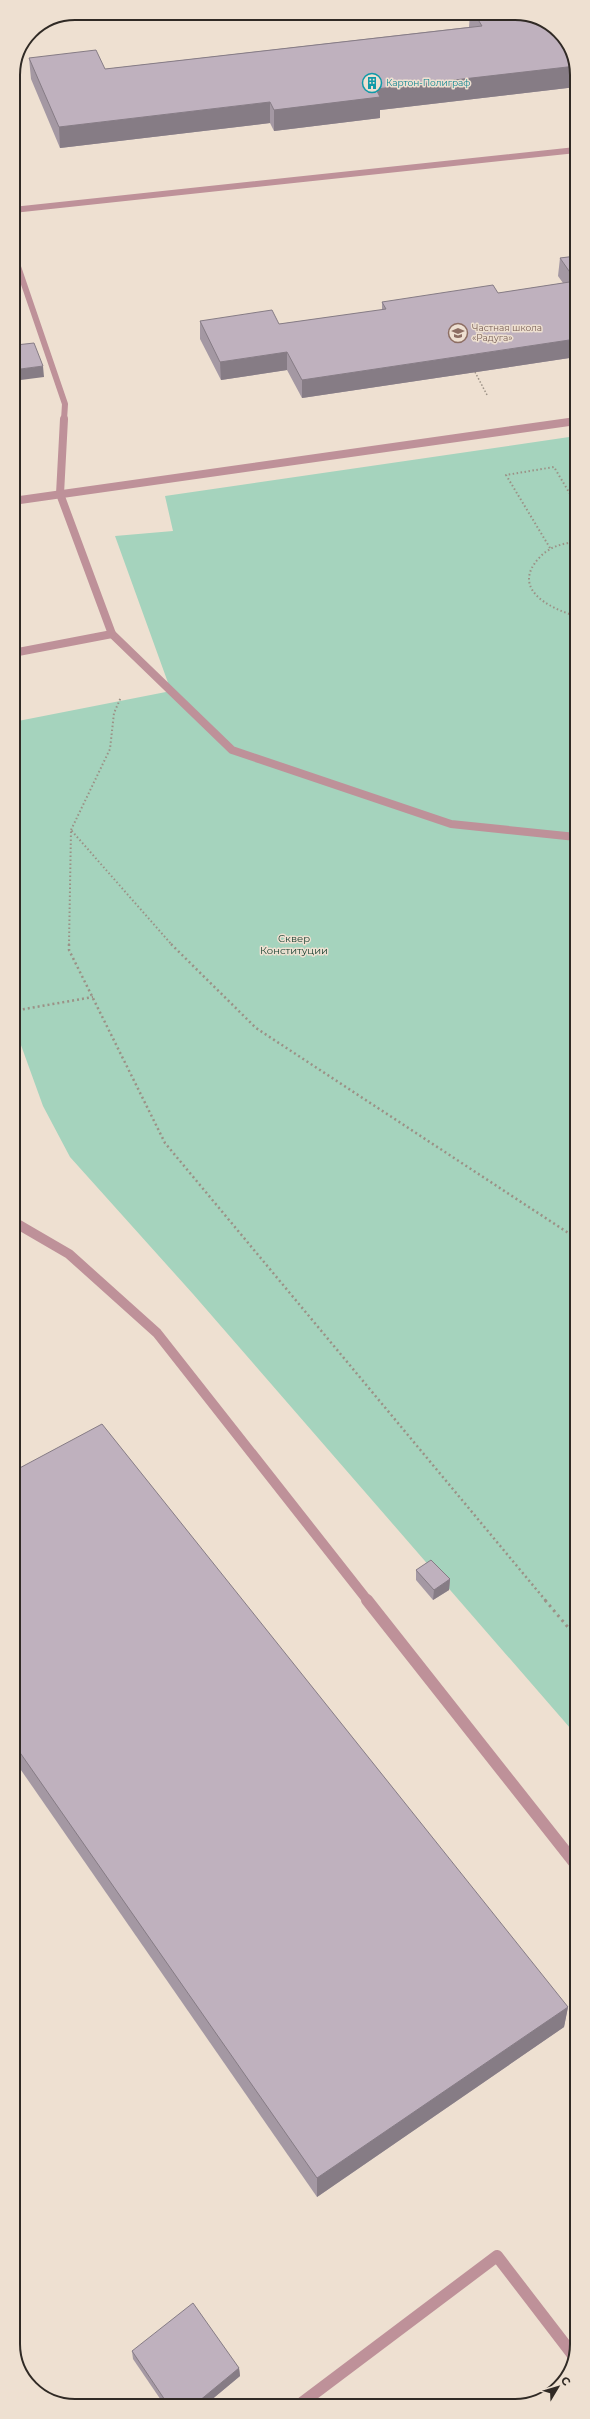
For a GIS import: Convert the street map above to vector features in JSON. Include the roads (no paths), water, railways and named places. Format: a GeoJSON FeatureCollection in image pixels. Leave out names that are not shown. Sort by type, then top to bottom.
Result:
{"type":"FeatureCollection","features":[{"type":"Feature","properties":{"kind":"street"},"geometry":{"type":"LineString","coordinates":[[20,209],[570,151]]}},
{"type":"Feature","properties":{"kind":"street"},"geometry":{"type":"LineString","coordinates":[[20,282],[65,404],[60,494],[112,634],[232,750],[451,824],[570,836]]}},
{"type":"Feature","properties":{"kind":"street"},"geometry":{"type":"LineString","coordinates":[[20,500],[570,422]]}},
{"type":"Feature","properties":{"kind":"street"},"geometry":{"type":"LineString","coordinates":[[20,652],[112,634]]}},
{"type":"Feature","properties":{"kind":"street"},"geometry":{"type":"LineString","coordinates":[[20,1225],[69,1254],[157,1333],[570,1857]]}},
{"type":"Feature","properties":{"kind":"street"},"geometry":{"type":"LineString","coordinates":[[307,2399],[497,2256],[570,2351]]}},
{"type":"Feature","properties":{"kind":"place","name":"Картон-Полиграф"},"geometry":{"type":"Point","coordinates":[372,83]}},
{"type":"Feature","properties":{"kind":"place","name":"Частная школа «Радуга»"},"geometry":{"type":"Point","coordinates":[458,333]}},
{"type":"Feature","properties":{"kind":"park label","name":"Сквер Конституции"},"geometry":{"type":"Point","coordinates":[294,944]}}]}
